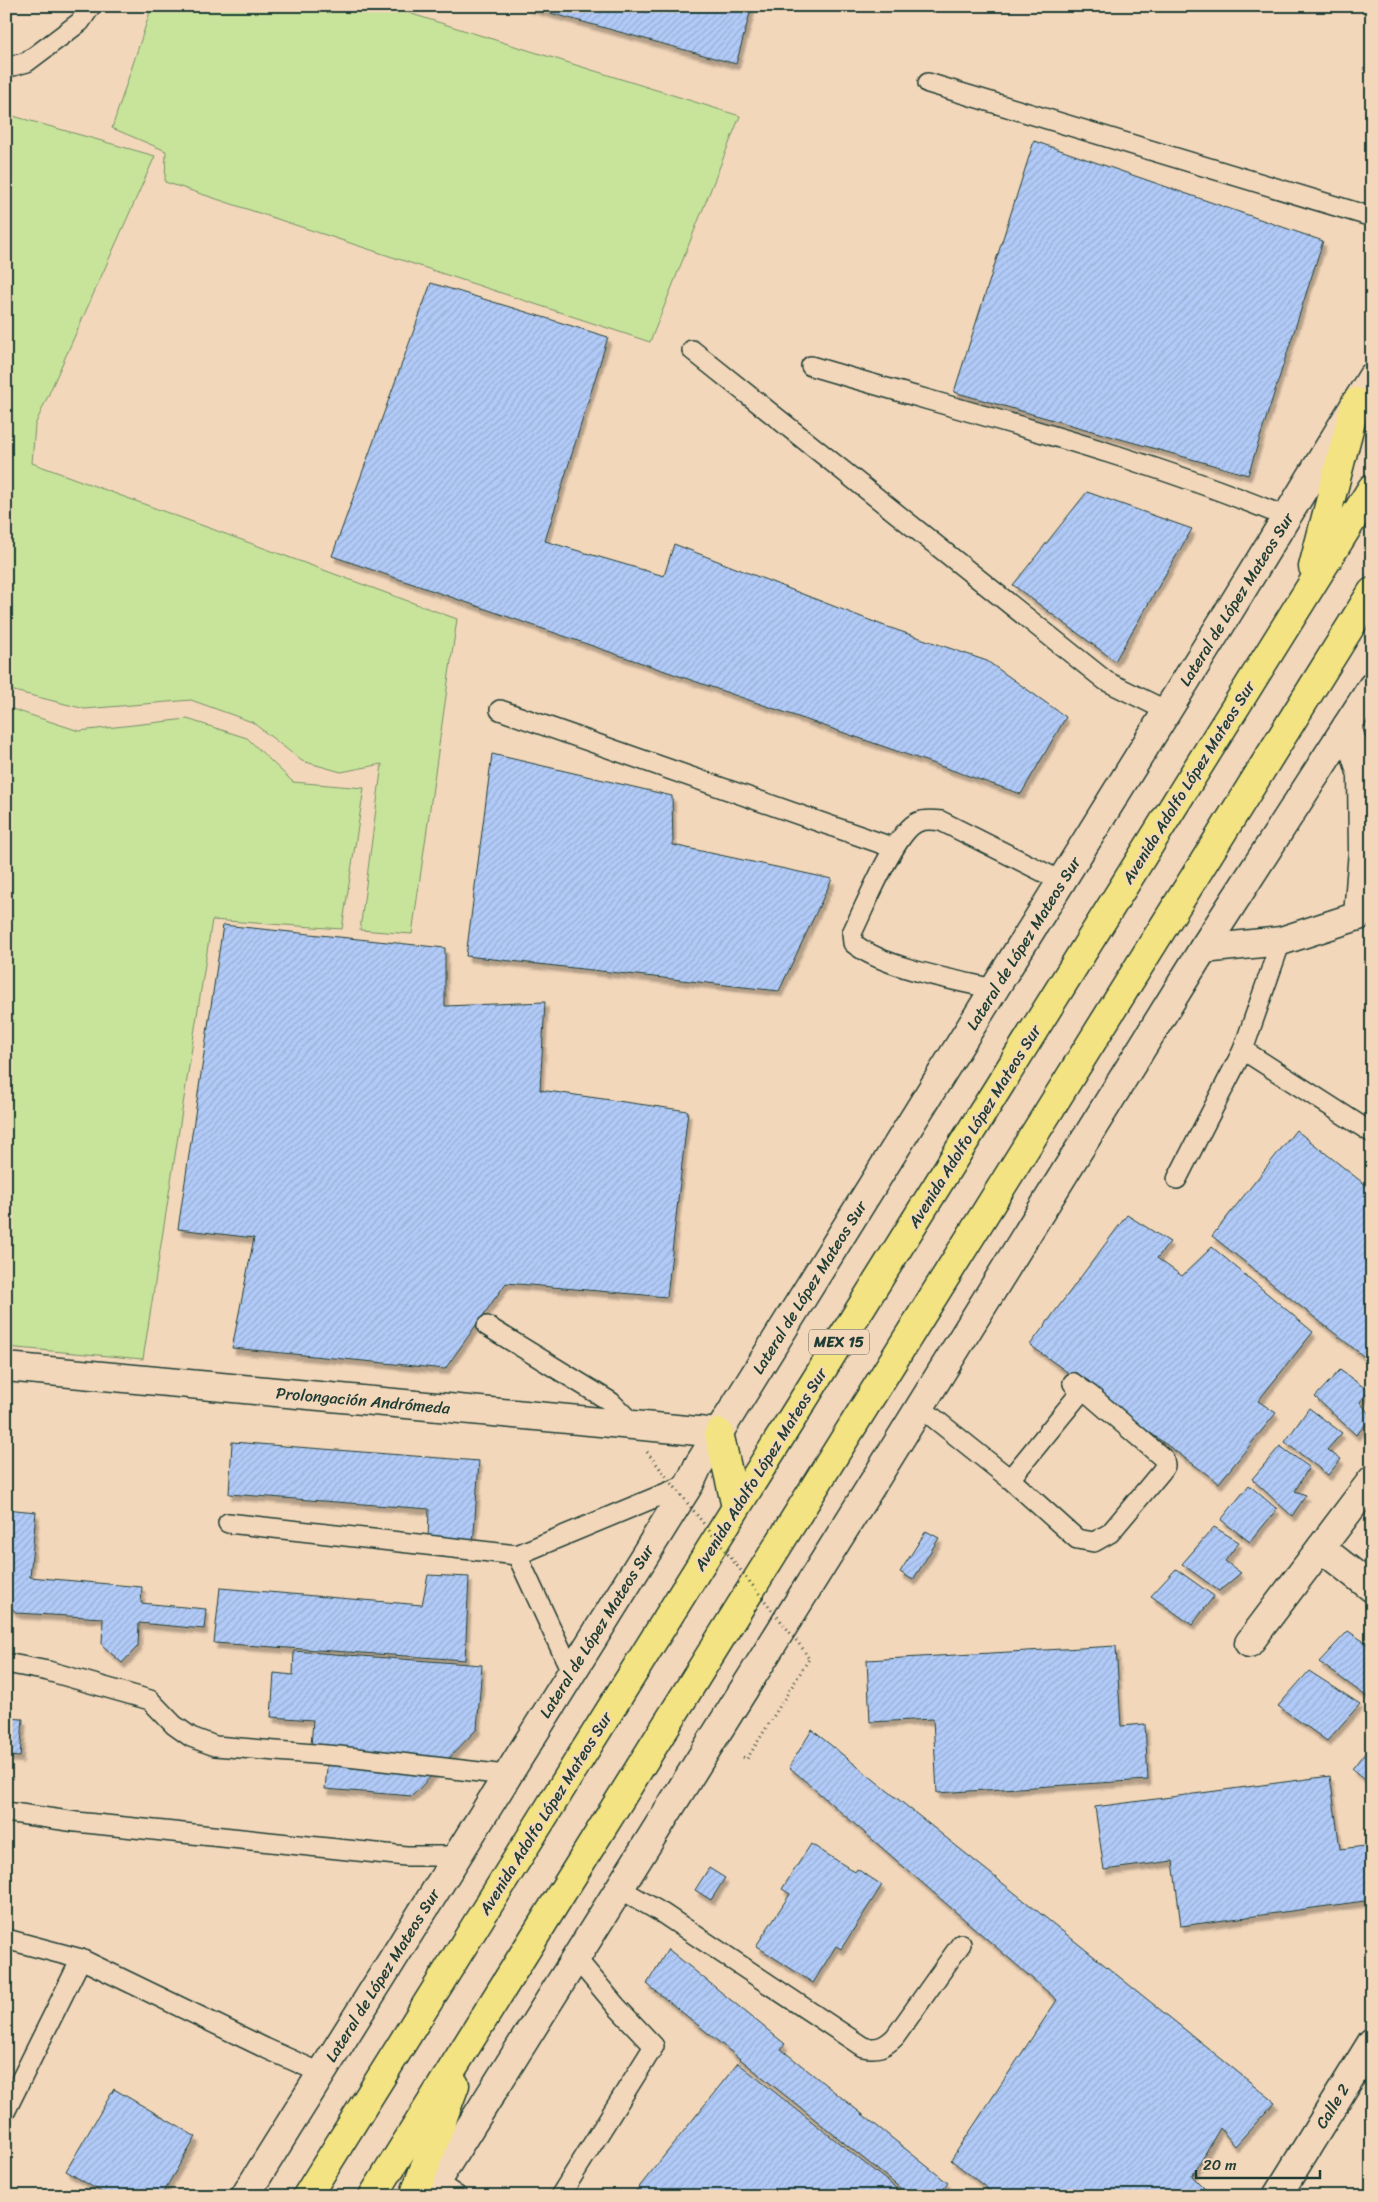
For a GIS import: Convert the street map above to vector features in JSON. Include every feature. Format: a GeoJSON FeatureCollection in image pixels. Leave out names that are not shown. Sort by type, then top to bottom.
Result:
{"type":"FeatureCollection","features":[{"type":"Feature","properties":{"kind":"main road","name":"Lateral de López Mateos Sur"},"geometry":{"type":"LineString","coordinates":[[244,2196],[690,1483],[719,1433],[1372,377]]}},
{"type":"Feature","properties":{"kind":"main road"},"geometry":{"type":"LineString","coordinates":[[1307,593],[1356,402]]}},
{"type":"Feature","properties":{"kind":"main road","name":"Avenida Adolfo López Mateos Sur"},"geometry":{"type":"LineString","coordinates":[[306,2196],[1372,488]]}},
{"type":"Feature","properties":{"kind":"main road"},"geometry":{"type":"LineString","coordinates":[[372,2196],[1372,592]]}},
{"type":"Feature","properties":{"kind":"main road"},"geometry":{"type":"LineString","coordinates":[[434,2192],[619,1888],[920,1407],[1203,949],[1372,686]]}},
{"type":"Feature","properties":{"kind":"main road"},"geometry":{"type":"LineString","coordinates":[[1203,949],[1282,941],[1365,921],[1362,775],[1347,726]]}},
{"type":"Feature","properties":{"kind":"main road","name":"Prolongación Andrómeda"},"geometry":{"type":"LineString","coordinates":[[6,1367],[719,1433]]}},
{"type":"Feature","properties":{"kind":"main road"},"geometry":{"type":"LineString","coordinates":[[719,1433],[736,1507]]}},
{"type":"Feature","properties":{"kind":"main road"},"geometry":{"type":"LineString","coordinates":[[1249,1643],[1372,1480]]}},
{"type":"Feature","properties":{"kind":"main road"},"geometry":{"type":"LineString","coordinates":[[1321,1548],[1372,1588]]}},
{"type":"Feature","properties":{"kind":"main road"},"geometry":{"type":"LineString","coordinates":[[434,2192],[475,2032]]}},
{"type":"Feature","properties":{"kind":"main road","name":"Calle 2"},"geometry":{"type":"LineString","coordinates":[[1276,2196],[1372,2042]]}},
{"type":"Feature","properties":{"kind":"lane"},"geometry":{"type":"LineString","coordinates":[[6,68],[27,62],[80,22],[91,6]]}},
{"type":"Feature","properties":{"kind":"lane"},"geometry":{"type":"LineString","coordinates":[[928,83],[1372,217]]}},
{"type":"Feature","properties":{"kind":"lane"},"geometry":{"type":"LineString","coordinates":[[692,350],[1106,681],[1166,711]]}},
{"type":"Feature","properties":{"kind":"lane"},"geometry":{"type":"LineString","coordinates":[[811,366],[1086,447],[1234,495],[1286,517]]}},
{"type":"Feature","properties":{"kind":"lane"},"geometry":{"type":"LineString","coordinates":[[500,710],[894,848]]}},
{"type":"Feature","properties":{"kind":"lane"},"geometry":{"type":"LineString","coordinates":[[994,989],[915,970],[870,954],[853,943],[852,933],[894,848],[909,827],[918,822],[941,821],[1061,881]]}},
{"type":"Feature","properties":{"kind":"lane"},"geometry":{"type":"LineString","coordinates":[[1178,1179],[1243,1050],[1282,941]]}},
{"type":"Feature","properties":{"kind":"lane"},"geometry":{"type":"LineString","coordinates":[[1243,1050],[1372,1133]]}},
{"type":"Feature","properties":{"kind":"lane"},"geometry":{"type":"LineString","coordinates":[[487,1326],[611,1402],[634,1425]]}},
{"type":"Feature","properties":{"kind":"lane"},"geometry":{"type":"LineString","coordinates":[[920,1407],[1010,1479],[1077,1539],[1094,1542],[1110,1534],[1161,1472],[1165,1462],[1164,1459],[1074,1383],[1080,1394],[1010,1479]]}},
{"type":"Feature","properties":{"kind":"lane"},"geometry":{"type":"LineString","coordinates":[[228,1523],[517,1555],[690,1483]]}},
{"type":"Feature","properties":{"kind":"lane"},"geometry":{"type":"LineString","coordinates":[[517,1555],[571,1671]]}},
{"type":"Feature","properties":{"kind":"lane"},"geometry":{"type":"LineString","coordinates":[[6,1663],[48,1671],[150,1700],[174,1725],[186,1733],[215,1746],[339,1756],[506,1775]]}},
{"type":"Feature","properties":{"kind":"lane"},"geometry":{"type":"LineString","coordinates":[[6,1812],[76,1822],[406,1856],[456,1856]]}},
{"type":"Feature","properties":{"kind":"lane"},"geometry":{"type":"LineString","coordinates":[[619,1888],[662,1913],[863,2047],[873,2050],[886,2046],[895,2037],[961,1944]]}},
{"type":"Feature","properties":{"kind":"lane"},"geometry":{"type":"LineString","coordinates":[[6,1939],[81,1959],[321,2073]]}},
{"type":"Feature","properties":{"kind":"lane"},"geometry":{"type":"LineString","coordinates":[[560,2196],[654,2046],[616,2006],[576,1958]]}},
{"type":"Feature","properties":{"kind":"lane"},"geometry":{"type":"LineString","coordinates":[[6,2110],[81,1959]]}},
{"type":"Feature","properties":{"kind":"path"},"geometry":{"type":"LineString","coordinates":[[647,1452],[809,1659]]}},
{"type":"Feature","properties":{"kind":"green space"},"geometry":{"type":"Polygon","coordinates":[[[152,6],[386,6],[740,116],[650,342],[165,182],[166,151],[112,128],[152,6]]]}},
{"type":"Feature","properties":{"kind":"green space"},"geometry":{"type":"Polygon","coordinates":[[[6,114],[155,156],[35,425],[32,463],[457,619],[412,934],[360,930],[382,764],[341,772],[302,761],[252,722],[191,700],[85,709],[6,689],[6,114]]]}},
{"type":"Feature","properties":{"kind":"green space"},"geometry":{"type":"Polygon","coordinates":[[[6,707],[79,731],[187,719],[247,738],[293,782],[364,788],[342,929],[212,920],[143,1359],[6,1347],[6,707]]]}},
{"type":"Feature","properties":{"kind":"building"},"geometry":{"type":"Polygon","coordinates":[[[525,6],[752,6],[736,64],[525,6]]]}},
{"type":"Feature","properties":{"kind":"building"},"geometry":{"type":"Polygon","coordinates":[[[1034,141],[1323,241],[1248,475],[954,392],[1034,141]]]}},
{"type":"Feature","properties":{"kind":"building"},"geometry":{"type":"Polygon","coordinates":[[[431,283],[608,337],[545,541],[664,576],[674,544],[882,625],[987,661],[1066,717],[1021,794],[332,556],[431,283]]]}},
{"type":"Feature","properties":{"kind":"building"},"geometry":{"type":"Polygon","coordinates":[[[1087,492],[1192,529],[1115,661],[1013,585],[1087,492]]]}},
{"type":"Feature","properties":{"kind":"building"},"geometry":{"type":"Polygon","coordinates":[[[492,754],[672,796],[673,845],[832,879],[779,991],[466,956],[492,754]]]}},
{"type":"Feature","properties":{"kind":"building"},"geometry":{"type":"Polygon","coordinates":[[[223,925],[445,948],[445,1006],[545,1002],[540,1090],[688,1111],[667,1297],[506,1283],[445,1369],[232,1348],[254,1238],[178,1229],[223,925]]]}},
{"type":"Feature","properties":{"kind":"building"},"geometry":{"type":"Polygon","coordinates":[[[1296,1130],[1372,1190],[1372,1363],[1212,1236],[1296,1130]]]}},
{"type":"Feature","properties":{"kind":"building"},"geometry":{"type":"Polygon","coordinates":[[[1127,1215],[1170,1242],[1157,1258],[1182,1276],[1212,1247],[1313,1332],[1258,1401],[1276,1413],[1219,1483],[1030,1345],[1127,1215]]]}},
{"type":"Feature","properties":{"kind":"building"},"geometry":{"type":"Polygon","coordinates":[[[1340,1370],[1369,1391],[1360,1402],[1372,1418],[1356,1435],[1315,1397],[1340,1370]]]}},
{"type":"Feature","properties":{"kind":"building"},"geometry":{"type":"Polygon","coordinates":[[[1309,1408],[1342,1433],[1327,1450],[1341,1459],[1328,1475],[1285,1442],[1309,1408]]]}},
{"type":"Feature","properties":{"kind":"building"},"geometry":{"type":"Polygon","coordinates":[[[232,1442],[479,1461],[473,1546],[428,1542],[429,1509],[229,1494],[232,1442]]]}},
{"type":"Feature","properties":{"kind":"building"},"geometry":{"type":"Polygon","coordinates":[[[1280,1446],[1309,1467],[1295,1491],[1306,1495],[1292,1516],[1252,1479],[1280,1446]]]}},
{"type":"Feature","properties":{"kind":"building"},"geometry":{"type":"Polygon","coordinates":[[[1249,1485],[1277,1509],[1250,1542],[1221,1520],[1249,1485]]]}},
{"type":"Feature","properties":{"kind":"building"},"geometry":{"type":"Polygon","coordinates":[[[6,1509],[36,1512],[30,1577],[142,1587],[141,1603],[206,1609],[204,1629],[139,1623],[138,1646],[122,1663],[102,1645],[103,1618],[17,1613],[6,1603],[6,1509]]]}},
{"type":"Feature","properties":{"kind":"building"},"geometry":{"type":"Polygon","coordinates":[[[1214,1527],[1239,1542],[1225,1561],[1241,1573],[1219,1591],[1182,1564],[1214,1527]]]}},
{"type":"Feature","properties":{"kind":"building"},"geometry":{"type":"Polygon","coordinates":[[[926,1531],[939,1538],[913,1580],[900,1572],[926,1531]]]}},
{"type":"Feature","properties":{"kind":"building"},"geometry":{"type":"Polygon","coordinates":[[[1176,1569],[1214,1596],[1192,1625],[1151,1596],[1176,1569]]]}},
{"type":"Feature","properties":{"kind":"building"},"geometry":{"type":"Polygon","coordinates":[[[428,1575],[469,1577],[465,1660],[214,1643],[220,1588],[422,1605],[428,1575]]]}},
{"type":"Feature","properties":{"kind":"building"},"geometry":{"type":"Polygon","coordinates":[[[1348,1631],[1372,1647],[1372,1697],[1370,1699],[1319,1662],[1348,1631]]]}},
{"type":"Feature","properties":{"kind":"building"},"geometry":{"type":"Polygon","coordinates":[[[1116,1646],[1121,1726],[1145,1724],[1148,1780],[937,1793],[933,1719],[870,1722],[867,1660],[1116,1646]]]}},
{"type":"Feature","properties":{"kind":"building"},"geometry":{"type":"Polygon","coordinates":[[[294,1651],[482,1665],[477,1729],[412,1796],[325,1789],[329,1747],[311,1746],[313,1720],[271,1717],[274,1673],[293,1675],[294,1651]]]}},
{"type":"Feature","properties":{"kind":"building"},"geometry":{"type":"Polygon","coordinates":[[[1309,1671],[1360,1704],[1327,1741],[1278,1706],[1309,1671]]]}},
{"type":"Feature","properties":{"kind":"building"},"geometry":{"type":"Polygon","coordinates":[[[6,1718],[23,1719],[20,1757],[6,1756],[6,1718]]]}},
{"type":"Feature","properties":{"kind":"building"},"geometry":{"type":"Polygon","coordinates":[[[812,1730],[1275,2102],[1235,2146],[1220,2128],[1192,2176],[1208,2192],[1206,2196],[997,2196],[951,2160],[1057,2000],[789,1767],[812,1730]]]}},
{"type":"Feature","properties":{"kind":"building"},"geometry":{"type":"Polygon","coordinates":[[[1372,1743],[1372,1785],[1352,1769],[1372,1743]]]}},
{"type":"Feature","properties":{"kind":"building"},"geometry":{"type":"Polygon","coordinates":[[[1330,1776],[1340,1849],[1365,1846],[1372,1900],[1181,1926],[1173,1861],[1104,1870],[1095,1807],[1330,1776]]]}},
{"type":"Feature","properties":{"kind":"building"},"geometry":{"type":"Polygon","coordinates":[[[811,1844],[855,1872],[857,1869],[882,1885],[841,1949],[836,1946],[813,1983],[756,1946],[790,1894],[782,1889],[811,1844]]]}},
{"type":"Feature","properties":{"kind":"building"},"geometry":{"type":"Polygon","coordinates":[[[709,1868],[725,1878],[711,1900],[695,1890],[709,1868]]]}},
{"type":"Feature","properties":{"kind":"building"},"geometry":{"type":"Polygon","coordinates":[[[668,1949],[785,2044],[781,2049],[948,2183],[938,2196],[910,2196],[647,1984],[668,1949]]]}},
{"type":"Feature","properties":{"kind":"building"},"geometry":{"type":"Polygon","coordinates":[[[738,2063],[906,2196],[632,2196],[738,2063]]]}},
{"type":"Feature","properties":{"kind":"building"},"geometry":{"type":"Polygon","coordinates":[[[114,2089],[196,2137],[161,2196],[108,2196],[66,2171],[114,2089]]]}}]}
